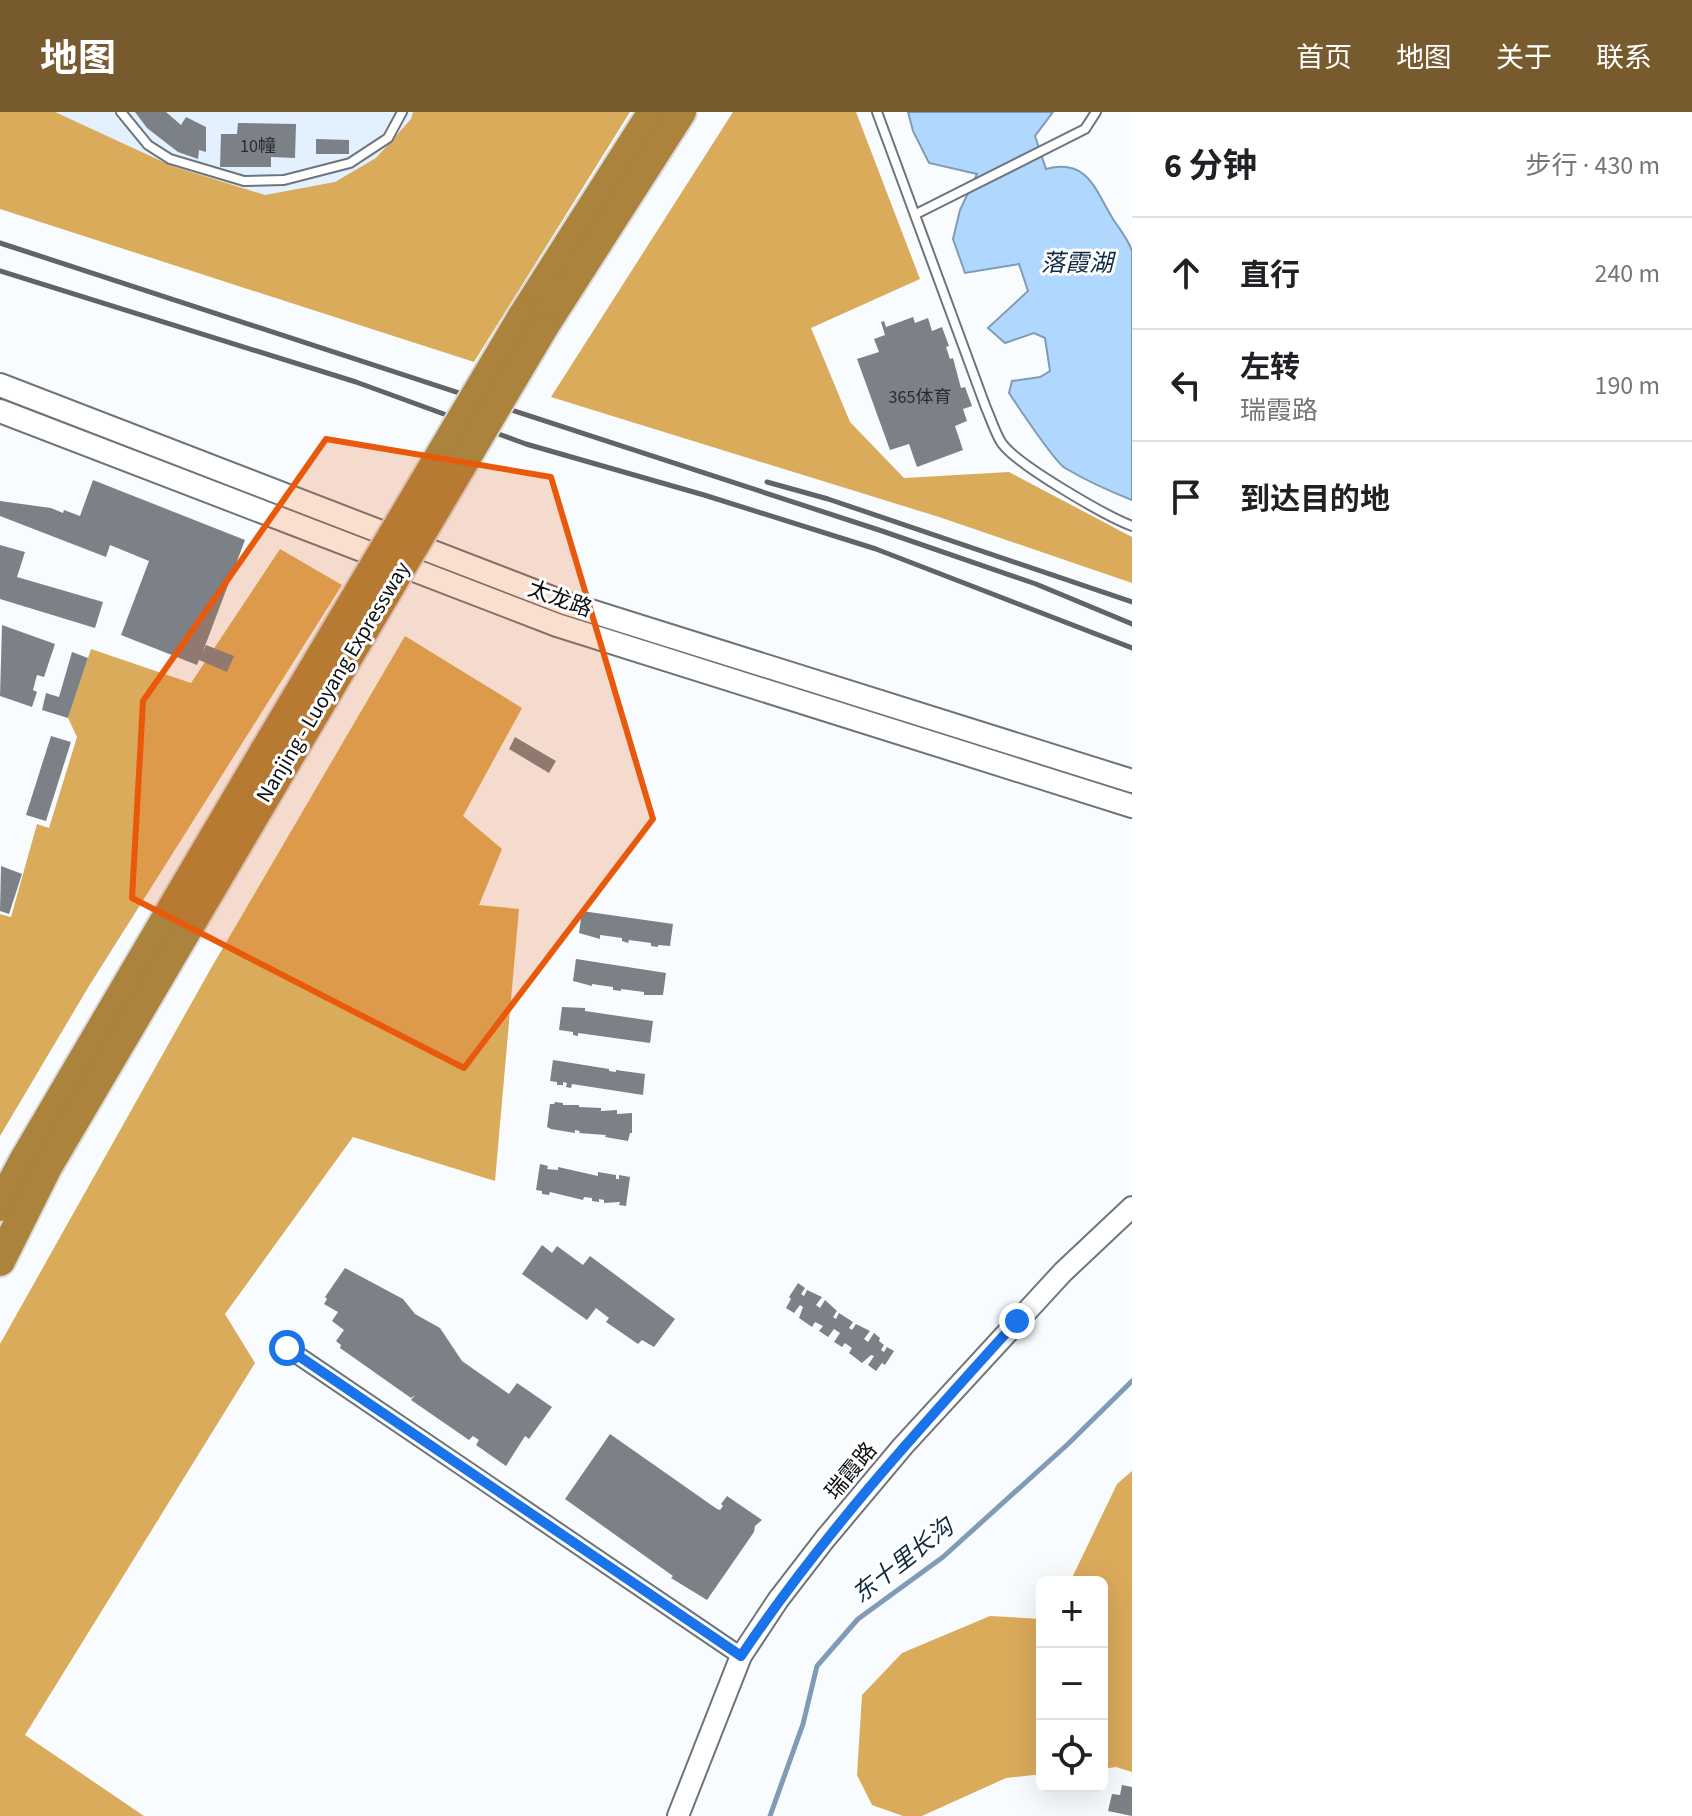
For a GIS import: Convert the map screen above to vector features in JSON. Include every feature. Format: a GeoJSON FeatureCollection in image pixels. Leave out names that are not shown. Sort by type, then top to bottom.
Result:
{"type":"FeatureCollection","features":[{"type":"Feature","properties":{"kind":"highway","name":"Nanjing - Luoyang Expressway"},"geometry":{"type":"LineString","coordinates":[[0,1206],[25,1159],[275,757],[653,112]]}},
{"type":"Feature","properties":{"kind":"highway","name":"Nanjing - Luoyang Expressway"},"geometry":{"type":"LineString","coordinates":[[532,322],[681,112]]}},
{"type":"Feature","properties":{"kind":"highway","name":"Nanjing - Luoyang Expressway"},"geometry":{"type":"LineString","coordinates":[[0,1261],[47,1167],[275,757]]}},
{"type":"Feature","properties":{"kind":"main road","name":"太龙路"},"geometry":{"type":"LineString","coordinates":[[0,385],[565,603],[1132,781]]}},
{"type":"Feature","properties":{"kind":"main road","name":"太龙路"},"geometry":{"type":"LineString","coordinates":[[0,411],[557,625],[1132,806]]}},
{"type":"Feature","properties":{"kind":"street","name":"瑞霞路"},"geometry":{"type":"LineString","coordinates":[[678,1816],[741,1656],[778,1600],[903,1446],[1063,1272],[1132,1207]]}},
{"type":"Feature","properties":{"kind":"street"},"geometry":{"type":"LineString","coordinates":[[287,1348],[741,1656]]}},
{"type":"Feature","properties":{"kind":"lane"},"geometry":{"type":"LineString","coordinates":[[121,112],[148,145],[170,159],[244,181],[284,180],[350,163],[388,138],[402,112]]}},
{"type":"Feature","properties":{"kind":"lane"},"geometry":{"type":"LineString","coordinates":[[877,112],[1002,444],[1017,459],[1096,509],[1132,526]]}},
{"type":"Feature","properties":{"kind":"lane"},"geometry":{"type":"LineString","coordinates":[[916,214],[1085,129],[1096,112]]}},
{"type":"Feature","properties":{"kind":"highlighted area"},"geometry":{"type":"Polygon","coordinates":[[[326,439],[551,477],[653,819],[464,1068],[132,898],[143,701],[326,439]]]}},
{"type":"Feature","properties":{"kind":"shaded area"},"geometry":{"type":"Polygon","coordinates":[[[0,112],[55,112],[172,166],[265,195],[335,182],[376,158],[411,119],[413,112],[630,112],[474,362],[0,209],[0,112]]]}},
{"type":"Feature","properties":{"kind":"shaded area"},"geometry":{"type":"Polygon","coordinates":[[[2,112],[416,112],[342,244],[2,112]]]}},
{"type":"Feature","properties":{"kind":"shaded area"},"geometry":{"type":"Polygon","coordinates":[[[733,112],[856,112],[920,279],[811,328],[850,422],[904,478],[1009,472],[1132,537],[1132,583],[939,517],[551,397],[733,112]]]}},
{"type":"Feature","properties":{"kind":"shaded area"},"geometry":{"type":"Polygon","coordinates":[[[280,549],[342,585],[89,986],[0,1136],[0,914],[11,917],[37,824],[49,828],[77,737],[68,718],[91,649],[191,683],[280,549]]]}},
{"type":"Feature","properties":{"kind":"shaded area"},"geometry":{"type":"Polygon","coordinates":[[[405,636],[522,708],[463,816],[502,849],[479,905],[519,909],[495,1181],[353,1137],[225,1314],[255,1363],[25,1735],[144,1816],[0,1816],[0,1344],[210,970],[405,636]]]}},
{"type":"Feature","properties":{"kind":"shaded area"},"geometry":{"type":"Polygon","coordinates":[[[1132,1471],[1132,1772],[1108,1768],[1108,1576],[1073,1576],[1117,1484],[1132,1471]]]}},
{"type":"Feature","properties":{"kind":"shaded area"},"geometry":{"type":"Polygon","coordinates":[[[990,1616],[1036,1619],[1036,1775],[1006,1778],[922,1816],[903,1816],[872,1805],[857,1775],[862,1695],[902,1653],[990,1616]]]}},
{"type":"Feature","properties":{"kind":"water","name":"落霞湖"},"geometry":{"type":"Polygon","coordinates":[[[908,112],[1053,112],[1035,136],[1046,169],[1072,168],[1081,172],[1095,188],[1132,251],[1132,500],[1060,464],[1009,393],[1012,381],[1040,377],[1050,371],[1045,338],[1034,333],[1005,343],[988,328],[1028,291],[1019,264],[965,273],[953,239],[960,210],[977,174],[929,163],[913,131],[908,112]]]}},
{"type":"Feature","properties":{"kind":"building"},"geometry":{"type":"Polygon","coordinates":[[[135,112],[166,112],[181,125],[186,117],[206,127],[206,152],[199,150],[198,159],[178,152],[147,128],[135,112]]]}},
{"type":"Feature","properties":{"kind":"building"},"geometry":{"type":"Polygon","coordinates":[[[238,123],[296,124],[295,158],[271,157],[271,167],[220,167],[221,134],[237,134],[238,123]]]}},
{"type":"Feature","properties":{"kind":"building"},"geometry":{"type":"Polygon","coordinates":[[[316,139],[349,140],[349,154],[316,154],[316,139]]]}},
{"type":"Feature","properties":{"kind":"building"},"geometry":{"type":"Polygon","coordinates":[[[913,317],[915,323],[928,318],[932,331],[942,327],[961,388],[965,387],[972,406],[963,409],[967,421],[955,426],[963,450],[917,467],[909,444],[890,450],[857,359],[879,352],[874,339],[885,335],[881,322],[884,321],[886,327],[913,317]]]}},
{"type":"Feature","properties":{"kind":"building"},"geometry":{"type":"Polygon","coordinates":[[[93,480],[245,540],[202,654],[206,645],[234,656],[227,672],[199,660],[197,665],[121,635],[149,561],[110,545],[106,557],[0,516],[0,501],[51,508],[63,513],[64,510],[80,516],[93,480]]]}},
{"type":"Feature","properties":{"kind":"building"},"geometry":{"type":"Polygon","coordinates":[[[0,545],[25,552],[17,577],[103,602],[95,628],[0,599],[0,545]]]}},
{"type":"Feature","properties":{"kind":"building"},"geometry":{"type":"Polygon","coordinates":[[[2,625],[55,644],[44,677],[37,675],[33,690],[37,692],[32,707],[0,696],[2,625]]]}},
{"type":"Feature","properties":{"kind":"building"},"geometry":{"type":"Polygon","coordinates":[[[72,652],[88,658],[68,718],[42,710],[46,693],[59,697],[72,652]]]}},
{"type":"Feature","properties":{"kind":"building"},"geometry":{"type":"Polygon","coordinates":[[[51,736],[71,742],[46,821],[26,815],[51,736]]]}},
{"type":"Feature","properties":{"kind":"building"},"geometry":{"type":"Polygon","coordinates":[[[515,737],[556,761],[549,773],[509,749],[515,737]]]}},
{"type":"Feature","properties":{"kind":"building"},"geometry":{"type":"Polygon","coordinates":[[[1,866],[22,874],[9,914],[0,911],[1,866]]]}},
{"type":"Feature","properties":{"kind":"building"},"geometry":{"type":"Polygon","coordinates":[[[582,911],[673,924],[670,946],[651,946],[651,943],[629,940],[628,943],[622,938],[600,935],[600,939],[579,933],[582,911]]]}},
{"type":"Feature","properties":{"kind":"building"},"geometry":{"type":"Polygon","coordinates":[[[576,959],[666,973],[663,995],[644,995],[644,992],[613,990],[613,987],[573,981],[576,959]]]}},
{"type":"Feature","properties":{"kind":"building"},"geometry":{"type":"Polygon","coordinates":[[[562,1007],[585,1008],[585,1011],[653,1021],[650,1043],[578,1033],[578,1036],[559,1030],[562,1007]]]}},
{"type":"Feature","properties":{"kind":"building"},"geometry":{"type":"Polygon","coordinates":[[[553,1060],[609,1071],[645,1074],[643,1095],[572,1084],[571,1088],[563,1082],[563,1085],[557,1085],[557,1082],[550,1081],[553,1060]]]}},
{"type":"Feature","properties":{"kind":"building"},"geometry":{"type":"Polygon","coordinates":[[[550,1104],[601,1108],[601,1111],[617,1110],[617,1114],[632,1113],[632,1133],[628,1141],[575,1130],[575,1133],[551,1129],[547,1127],[550,1104]]]}},
{"type":"Feature","properties":{"kind":"building"},"geometry":{"type":"Polygon","coordinates":[[[540,1164],[548,1166],[547,1169],[558,1170],[558,1167],[598,1176],[598,1172],[616,1175],[616,1179],[619,1175],[630,1177],[626,1206],[619,1205],[620,1202],[604,1203],[604,1200],[592,1201],[592,1198],[584,1197],[583,1200],[550,1192],[549,1195],[542,1194],[542,1191],[536,1190],[540,1164]]]}},
{"type":"Feature","properties":{"kind":"building"},"geometry":{"type":"Polygon","coordinates":[[[542,1245],[552,1253],[557,1246],[583,1265],[590,1256],[675,1319],[654,1347],[642,1340],[638,1344],[606,1322],[609,1318],[596,1308],[587,1320],[522,1274],[542,1245]]]}},
{"type":"Feature","properties":{"kind":"building"},"geometry":{"type":"Polygon","coordinates":[[[345,1268],[403,1299],[415,1314],[440,1328],[462,1361],[509,1394],[517,1383],[552,1407],[529,1439],[525,1436],[506,1466],[476,1445],[479,1440],[473,1436],[469,1440],[411,1400],[415,1395],[411,1398],[340,1348],[336,1341],[344,1330],[332,1321],[338,1312],[324,1304],[325,1297],[345,1268]]]}},
{"type":"Feature","properties":{"kind":"building"},"geometry":{"type":"Polygon","coordinates":[[[798,1283],[805,1288],[801,1294],[804,1296],[807,1290],[822,1297],[816,1305],[820,1308],[825,1300],[837,1311],[833,1317],[836,1319],[839,1313],[853,1322],[849,1328],[852,1330],[856,1324],[870,1331],[864,1339],[868,1342],[874,1333],[884,1345],[881,1350],[884,1352],[887,1347],[894,1351],[885,1365],[882,1363],[876,1371],[868,1365],[874,1356],[871,1355],[862,1363],[849,1353],[852,1348],[845,1343],[842,1347],[834,1342],[840,1333],[834,1329],[828,1337],[819,1331],[823,1326],[815,1322],[812,1327],[799,1318],[803,1307],[800,1305],[794,1313],[786,1308],[798,1283]]]}},
{"type":"Feature","properties":{"kind":"building"},"geometry":{"type":"Polygon","coordinates":[[[610,1434],[717,1509],[720,1510],[727,1496],[762,1520],[707,1600],[671,1578],[673,1576],[565,1499],[610,1434]]]}},
{"type":"Feature","properties":{"kind":"building"},"geometry":{"type":"Polygon","coordinates":[[[1122,1785],[1132,1787],[1132,1816],[1108,1811],[1112,1794],[1120,1795],[1122,1785]]]}},
{"type":"Feature","properties":{"kind":"waterway","name":"东十里长沟"},"geometry":{"type":"LineString","coordinates":[[770,1816],[803,1724],[817,1666],[858,1619],[943,1557],[1068,1444],[1132,1381]]}},
{"type":"Feature","properties":{"kind":"railway"},"geometry":{"type":"LineString","coordinates":[[0,243],[882,531],[1036,584],[1132,624]]}},
{"type":"Feature","properties":{"kind":"railway"},"geometry":{"type":"LineString","coordinates":[[0,271],[356,382],[526,444],[876,549],[1132,648]]}},
{"type":"Feature","properties":{"kind":"railway"},"geometry":{"type":"LineString","coordinates":[[767,482],[828,499],[1132,602]]}},
{"type":"Feature","properties":{"kind":"route"},"geometry":{"type":"LineString","coordinates":[[287,1348],[741,1656],[778,1600],[825,1539],[903,1446],[1017,1321]]}}]}
